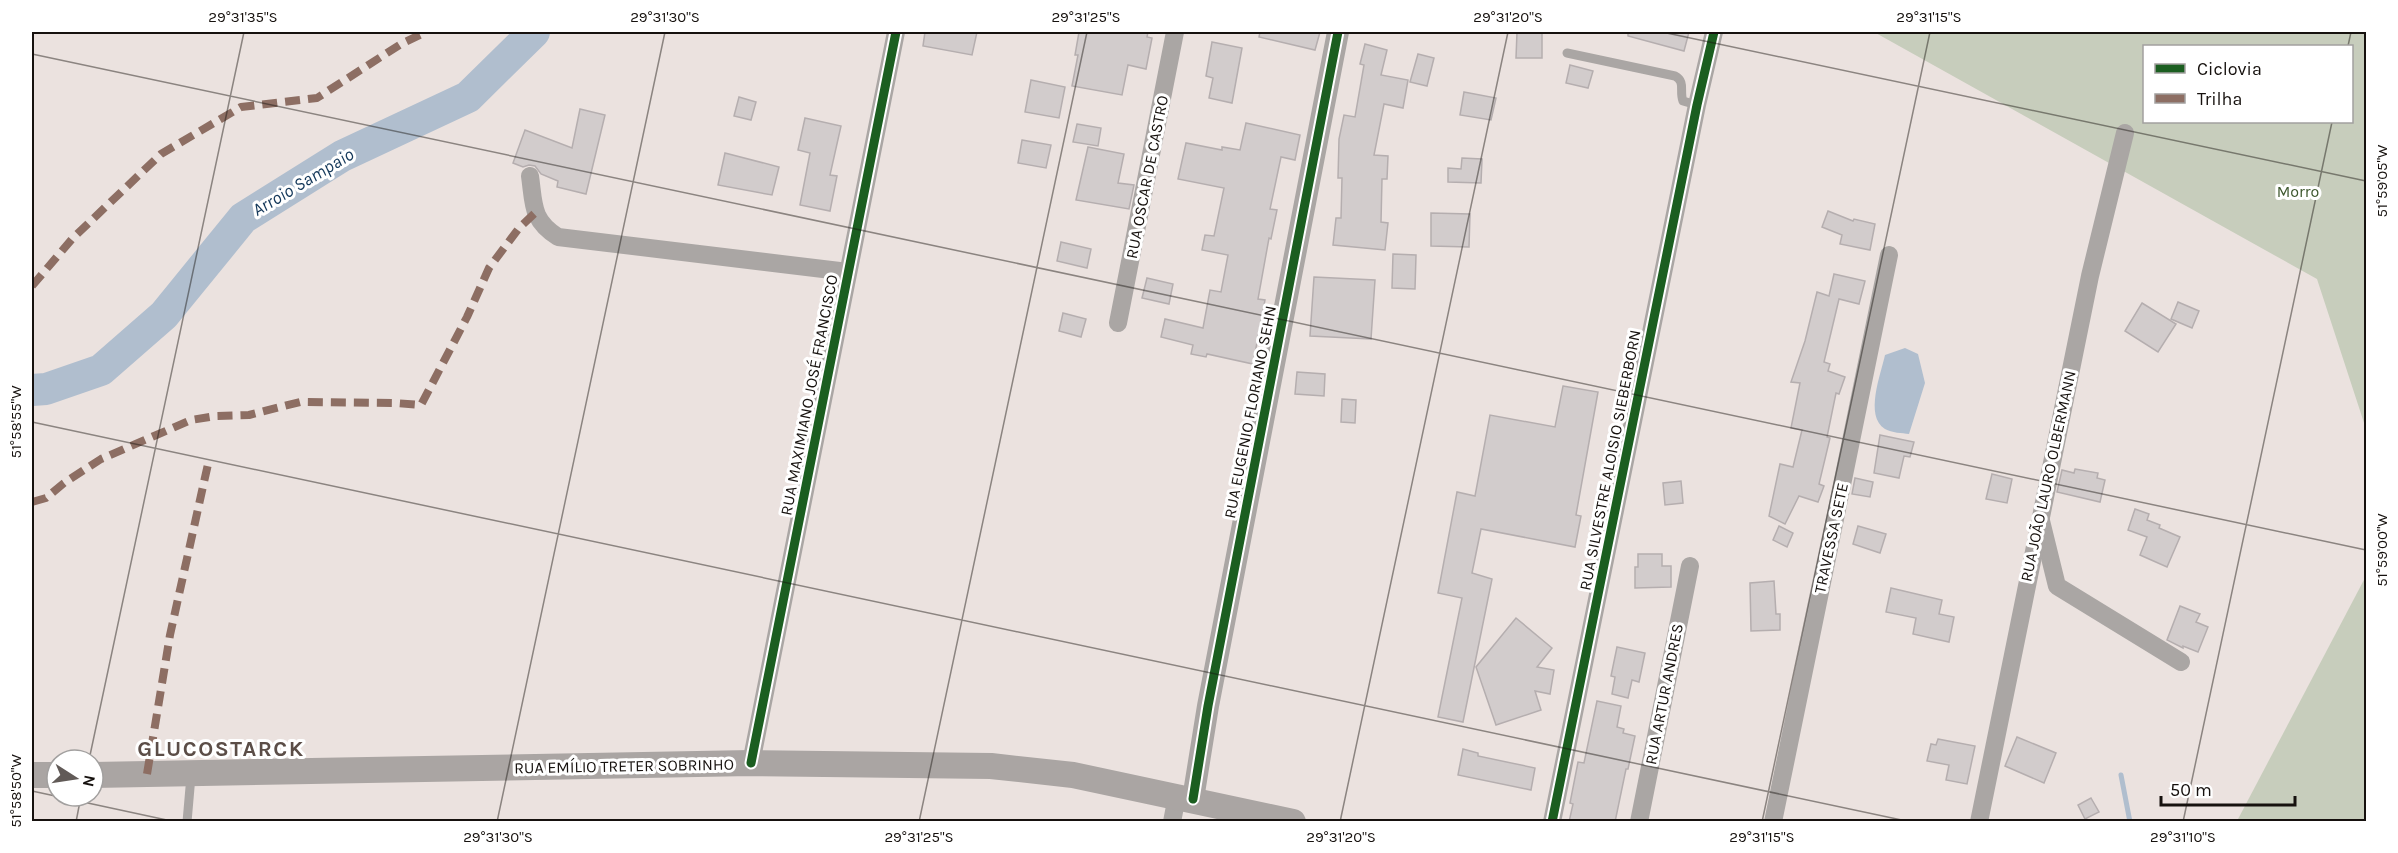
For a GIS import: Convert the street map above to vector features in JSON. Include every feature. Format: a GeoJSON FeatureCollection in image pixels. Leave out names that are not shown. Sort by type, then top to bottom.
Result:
{"type":"FeatureCollection","features":[{"type":"Feature","properties":{"kind":"main road","name":"RUA EMÍLIO TRETER SOBRINHO"},"geometry":{"type":"LineString","coordinates":[[105,775],[751,763],[991,766],[1073,775],[1286,821]]}},
{"type":"Feature","properties":{"kind":"street","name":"RUA MAXIMIANO JOSÉ FRANCISCO"},"geometry":{"type":"LineString","coordinates":[[751,763],[896,32]]}},
{"type":"Feature","properties":{"kind":"street","name":"RUA OSCAR DE CASTRO"},"geometry":{"type":"LineString","coordinates":[[1118,323],[1175,32]]}},
{"type":"Feature","properties":{"kind":"street","name":"RUA EUGENIO FLORIANO SEHN"},"geometry":{"type":"LineString","coordinates":[[1185,798],[1208,706],[1338,32]]}},
{"type":"Feature","properties":{"kind":"street","name":"RUA SILVESTRE ALOISIO SIEBERBORN"},"geometry":{"type":"LineString","coordinates":[[1552,822],[1697,105],[1714,32]]}},
{"type":"Feature","properties":{"kind":"street","name":"RUA JOÃO LAURO OLBERMANN"},"geometry":{"type":"LineString","coordinates":[[1979,822],[2090,276],[2125,133]]}},
{"type":"Feature","properties":{"kind":"street"},"geometry":{"type":"LineString","coordinates":[[530,176],[536,212],[543,227],[558,237],[848,272]]}},
{"type":"Feature","properties":{"kind":"street","name":"TRAVESSA SETE"},"geometry":{"type":"LineString","coordinates":[[1773,822],[1889,255]]}},
{"type":"Feature","properties":{"kind":"street"},"geometry":{"type":"LineString","coordinates":[[2040,517],[2057,586],[2181,662]]}},
{"type":"Feature","properties":{"kind":"street","name":"RUA ARTUR ANDRES"},"geometry":{"type":"LineString","coordinates":[[1639,822],[1690,566]]}},
{"type":"Feature","properties":{"kind":"street"},"geometry":{"type":"LineString","coordinates":[[1172,822],[1185,798]]}},
{"type":"Feature","properties":{"kind":"lane"},"geometry":{"type":"LineString","coordinates":[[1567,53],[1675,76],[1682,83],[1683,101],[1697,105]]}},
{"type":"Feature","properties":{"kind":"lane"},"geometry":{"type":"LineString","coordinates":[[187,822],[192,773]]}},
{"type":"Feature","properties":{"kind":"green space","name":"Morro"},"geometry":{"type":"Polygon","coordinates":[[[1874,32],[2366,32],[2366,429],[2317,279],[1874,32]]]}},
{"type":"Feature","properties":{"kind":"green space"},"geometry":{"type":"Polygon","coordinates":[[[2366,576],[2366,821],[2237,821],[2366,576]]]}},
{"type":"Feature","properties":{"kind":"water"},"geometry":{"type":"Polygon","coordinates":[[[1905,348],[1918,354],[1925,383],[1909,434],[1885,429],[1879,423],[1875,405],[1885,355],[1905,348]]]}},
{"type":"Feature","properties":{"kind":"building"},"geometry":{"type":"Polygon","coordinates":[[[925,32],[977,32],[972,55],[923,46],[925,32]]]}},
{"type":"Feature","properties":{"kind":"building"},"geometry":{"type":"Polygon","coordinates":[[[1079,32],[1148,32],[1147,37],[1152,38],[1146,69],[1128,65],[1122,95],[1072,86],[1078,55],[1075,55],[1079,32]]]}},
{"type":"Feature","properties":{"kind":"building"},"geometry":{"type":"Polygon","coordinates":[[[1260,32],[1320,32],[1315,50],[1259,37],[1260,32]]]}},
{"type":"Feature","properties":{"kind":"building"},"geometry":{"type":"Polygon","coordinates":[[[1517,32],[1542,32],[1542,58],[1516,58],[1517,32]]]}},
{"type":"Feature","properties":{"kind":"building"},"geometry":{"type":"Polygon","coordinates":[[[1628,32],[1689,32],[1684,51],[1628,36],[1628,32]]]}},
{"type":"Feature","properties":{"kind":"building"},"geometry":{"type":"Polygon","coordinates":[[[1212,42],[1242,48],[1232,103],[1209,98],[1213,78],[1206,76],[1212,42]]]}},
{"type":"Feature","properties":{"kind":"building"},"geometry":{"type":"Polygon","coordinates":[[[1365,44],[1387,50],[1381,75],[1408,80],[1403,108],[1384,104],[1374,155],[1388,156],[1387,179],[1382,179],[1381,222],[1388,223],[1385,250],[1333,245],[1336,218],[1341,218],[1342,178],[1338,178],[1339,139],[1344,115],[1355,117],[1364,65],[1360,64],[1365,44]]]}},
{"type":"Feature","properties":{"kind":"building"},"geometry":{"type":"Polygon","coordinates":[[[1418,54],[1434,58],[1427,86],[1410,82],[1418,54]]]}},
{"type":"Feature","properties":{"kind":"building"},"geometry":{"type":"Polygon","coordinates":[[[1570,65],[1593,71],[1588,88],[1566,83],[1570,65]]]}},
{"type":"Feature","properties":{"kind":"building"},"geometry":{"type":"Polygon","coordinates":[[[1031,80],[1065,87],[1059,118],[1025,112],[1031,80]]]}},
{"type":"Feature","properties":{"kind":"building"},"geometry":{"type":"Polygon","coordinates":[[[1464,92],[1496,98],[1491,120],[1460,115],[1464,92]]]}},
{"type":"Feature","properties":{"kind":"building"},"geometry":{"type":"Polygon","coordinates":[[[739,97],[756,102],[751,120],[734,116],[739,97]]]}},
{"type":"Feature","properties":{"kind":"building"},"geometry":{"type":"Polygon","coordinates":[[[580,109],[605,115],[586,194],[557,187],[558,181],[541,174],[535,166],[523,167],[513,163],[525,130],[572,148],[580,109]]]}},
{"type":"Feature","properties":{"kind":"building"},"geometry":{"type":"Polygon","coordinates":[[[805,118],[841,126],[830,175],[837,176],[830,211],[800,205],[810,153],[798,150],[805,118]]]}},
{"type":"Feature","properties":{"kind":"building"},"geometry":{"type":"Polygon","coordinates":[[[1246,123],[1300,135],[1295,160],[1281,157],[1270,209],[1277,210],[1271,239],[1269,238],[1258,299],[1265,300],[1253,364],[1207,354],[1206,357],[1191,354],[1193,345],[1161,337],[1165,319],[1203,328],[1210,290],[1221,292],[1228,255],[1202,250],[1205,235],[1214,236],[1224,188],[1178,179],[1186,143],[1222,150],[1222,147],[1240,150],[1246,123]]]}},
{"type":"Feature","properties":{"kind":"building"},"geometry":{"type":"Polygon","coordinates":[[[1077,124],[1101,128],[1098,146],[1073,142],[1077,124]]]}},
{"type":"Feature","properties":{"kind":"building"},"geometry":{"type":"Polygon","coordinates":[[[1022,140],[1051,145],[1046,168],[1018,163],[1022,140]]]}},
{"type":"Feature","properties":{"kind":"building"},"geometry":{"type":"Polygon","coordinates":[[[1088,147],[1124,154],[1118,183],[1134,185],[1129,209],[1076,200],[1088,147]]]}},
{"type":"Feature","properties":{"kind":"building"},"geometry":{"type":"Polygon","coordinates":[[[725,153],[779,167],[772,195],[718,185],[725,153]]]}},
{"type":"Feature","properties":{"kind":"building"},"geometry":{"type":"Polygon","coordinates":[[[1462,158],[1482,159],[1481,183],[1448,182],[1448,168],[1461,169],[1462,158]]]}},
{"type":"Feature","properties":{"kind":"building"},"geometry":{"type":"Polygon","coordinates":[[[1828,211],[1853,221],[1854,219],[1875,224],[1870,250],[1840,244],[1842,235],[1822,227],[1828,211]]]}},
{"type":"Feature","properties":{"kind":"building"},"geometry":{"type":"Polygon","coordinates":[[[1431,213],[1470,214],[1469,247],[1431,246],[1431,213]]]}},
{"type":"Feature","properties":{"kind":"building"},"geometry":{"type":"Polygon","coordinates":[[[1061,242],[1091,249],[1087,268],[1057,261],[1061,242]]]}},
{"type":"Feature","properties":{"kind":"building"},"geometry":{"type":"Polygon","coordinates":[[[1393,254],[1416,255],[1415,289],[1392,288],[1393,254]]]}},
{"type":"Feature","properties":{"kind":"building"},"geometry":{"type":"Polygon","coordinates":[[[1834,274],[1865,281],[1859,304],[1839,299],[1824,362],[1830,364],[1828,371],[1845,377],[1839,394],[1836,393],[1827,437],[1830,438],[1819,484],[1824,486],[1818,502],[1799,496],[1785,524],[1769,516],[1780,464],[1793,467],[1802,430],[1791,428],[1800,383],[1791,382],[1805,341],[1817,292],[1829,296],[1834,274]]]}},
{"type":"Feature","properties":{"kind":"building"},"geometry":{"type":"Polygon","coordinates":[[[1314,277],[1375,280],[1371,339],[1310,336],[1314,277]]]}},
{"type":"Feature","properties":{"kind":"building"},"geometry":{"type":"Polygon","coordinates":[[[1147,278],[1173,284],[1169,304],[1142,298],[1147,278]]]}},
{"type":"Feature","properties":{"kind":"building"},"geometry":{"type":"Polygon","coordinates":[[[2178,302],[2199,311],[2192,328],[2171,319],[2178,302]]]}},
{"type":"Feature","properties":{"kind":"building"},"geometry":{"type":"Polygon","coordinates":[[[2142,303],[2176,324],[2158,352],[2125,331],[2142,303]]]}},
{"type":"Feature","properties":{"kind":"building"},"geometry":{"type":"Polygon","coordinates":[[[1063,313],[1086,319],[1081,337],[1059,331],[1063,313]]]}},
{"type":"Feature","properties":{"kind":"building"},"geometry":{"type":"Polygon","coordinates":[[[1297,372],[1325,374],[1324,396],[1295,394],[1297,372]]]}},
{"type":"Feature","properties":{"kind":"building"},"geometry":{"type":"Polygon","coordinates":[[[1563,386],[1598,392],[1576,515],[1581,516],[1575,547],[1481,529],[1472,573],[1492,579],[1463,722],[1438,717],[1462,598],[1438,593],[1457,492],[1475,496],[1490,415],[1555,427],[1563,386]]]}},
{"type":"Feature","properties":{"kind":"building"},"geometry":{"type":"Polygon","coordinates":[[[1342,399],[1356,400],[1355,423],[1341,422],[1342,399]]]}},
{"type":"Feature","properties":{"kind":"building"},"geometry":{"type":"Polygon","coordinates":[[[1880,435],[1914,442],[1910,457],[1904,456],[1899,478],[1874,473],[1880,435]]]}},
{"type":"Feature","properties":{"kind":"building"},"geometry":{"type":"Polygon","coordinates":[[[2075,469],[2098,473],[2097,478],[2105,480],[2100,502],[2057,492],[2062,470],[2074,473],[2075,469]]]}},
{"type":"Feature","properties":{"kind":"building"},"geometry":{"type":"Polygon","coordinates":[[[1992,474],[2012,479],[2007,503],[1986,499],[1992,474]]]}},
{"type":"Feature","properties":{"kind":"building"},"geometry":{"type":"Polygon","coordinates":[[[1855,478],[1873,482],[1870,497],[1852,494],[1855,478]]]}},
{"type":"Feature","properties":{"kind":"building"},"geometry":{"type":"Polygon","coordinates":[[[1681,481],[1683,503],[1665,505],[1663,483],[1681,481]]]}},
{"type":"Feature","properties":{"kind":"building"},"geometry":{"type":"Polygon","coordinates":[[[2135,509],[2149,514],[2147,520],[2160,525],[2159,528],[2180,537],[2167,567],[2140,555],[2147,537],[2128,530],[2135,509]]]}},
{"type":"Feature","properties":{"kind":"building"},"geometry":{"type":"Polygon","coordinates":[[[1779,526],[1793,533],[1787,547],[1773,540],[1779,526]]]}},
{"type":"Feature","properties":{"kind":"building"},"geometry":{"type":"Polygon","coordinates":[[[1858,526],[1886,534],[1880,553],[1853,544],[1858,526]]]}},
{"type":"Feature","properties":{"kind":"building"},"geometry":{"type":"Polygon","coordinates":[[[1638,554],[1662,554],[1662,566],[1671,566],[1671,587],[1635,588],[1635,567],[1638,567],[1638,554]]]}},
{"type":"Feature","properties":{"kind":"building"},"geometry":{"type":"Polygon","coordinates":[[[1774,581],[1776,614],[1780,614],[1780,630],[1751,631],[1750,583],[1774,581]]]}},
{"type":"Feature","properties":{"kind":"building"},"geometry":{"type":"Polygon","coordinates":[[[1891,588],[1942,600],[1939,614],[1954,617],[1949,642],[1913,634],[1916,618],[1886,612],[1891,588]]]}},
{"type":"Feature","properties":{"kind":"building"},"geometry":{"type":"Polygon","coordinates":[[[2180,606],[2200,614],[2196,622],[2208,627],[2198,652],[2167,640],[2180,606]]]}},
{"type":"Feature","properties":{"kind":"building"},"geometry":{"type":"Polygon","coordinates":[[[1516,618],[1552,648],[1537,667],[1554,670],[1550,694],[1535,691],[1541,710],[1496,725],[1476,667],[1516,618]]]}},
{"type":"Feature","properties":{"kind":"building"},"geometry":{"type":"Polygon","coordinates":[[[1617,647],[1645,653],[1639,682],[1632,680],[1628,698],[1612,694],[1615,677],[1611,676],[1617,647]]]}},
{"type":"Feature","properties":{"kind":"building"},"geometry":{"type":"Polygon","coordinates":[[[1597,701],[1621,706],[1617,727],[1624,729],[1623,733],[1635,736],[1628,769],[1626,769],[1615,822],[1569,822],[1573,804],[1570,803],[1578,762],[1584,763],[1597,701]]]}},
{"type":"Feature","properties":{"kind":"building"},"geometry":{"type":"Polygon","coordinates":[[[2017,737],[2056,753],[2044,783],[2005,766],[2017,737]]]}},
{"type":"Feature","properties":{"kind":"building"},"geometry":{"type":"Polygon","coordinates":[[[1938,739],[1975,746],[1967,784],[1946,780],[1949,765],[1927,761],[1931,744],[1936,745],[1938,739]]]}},
{"type":"Feature","properties":{"kind":"building"},"geometry":{"type":"Polygon","coordinates":[[[1463,749],[1478,753],[1478,756],[1535,768],[1531,790],[1458,775],[1463,749]]]}},
{"type":"Feature","properties":{"kind":"building"},"geometry":{"type":"Polygon","coordinates":[[[2091,798],[2099,812],[2085,819],[2078,805],[2091,798]]]}},
{"type":"Feature","properties":{"kind":"waterway","name":"Arroio Sampaio"},"geometry":{"type":"LineString","coordinates":[[32,390],[46,389],[101,370],[164,315],[243,218],[342,156],[468,97],[534,32]]}},
{"type":"Feature","properties":{"kind":"waterway"},"geometry":{"type":"LineString","coordinates":[[2121,775],[2130,822]]}},
{"type":"Feature","properties":{"kind":"marked path"},"geometry":{"type":"LineString","coordinates":[[32,286],[72,239],[161,154],[241,107],[317,98],[401,44],[426,32]]}},
{"type":"Feature","properties":{"kind":"marked path"},"geometry":{"type":"LineString","coordinates":[[32,502],[46,498],[64,483],[101,459],[191,420],[216,416],[249,415],[300,402],[421,405],[467,317],[489,268],[519,228],[536,212]]}},
{"type":"Feature","properties":{"kind":"marked path"},"geometry":{"type":"LineString","coordinates":[[147,774],[170,635],[208,464]]}},
{"type":"Feature","properties":{"kind":"cycle path"},"geometry":{"type":"LineString","coordinates":[[751,763],[896,32]]}},
{"type":"Feature","properties":{"kind":"cycle path"},"geometry":{"type":"LineString","coordinates":[[1193,799],[1208,706],[1338,32]]}},
{"type":"Feature","properties":{"kind":"cycle path"},"geometry":{"type":"LineString","coordinates":[[1552,822],[1697,105],[1714,32]]}},
{"type":"Feature","properties":{"kind":"district","name":"GLUCOSTARCK"},"geometry":{"type":"Point","coordinates":[221,749]}}]}
